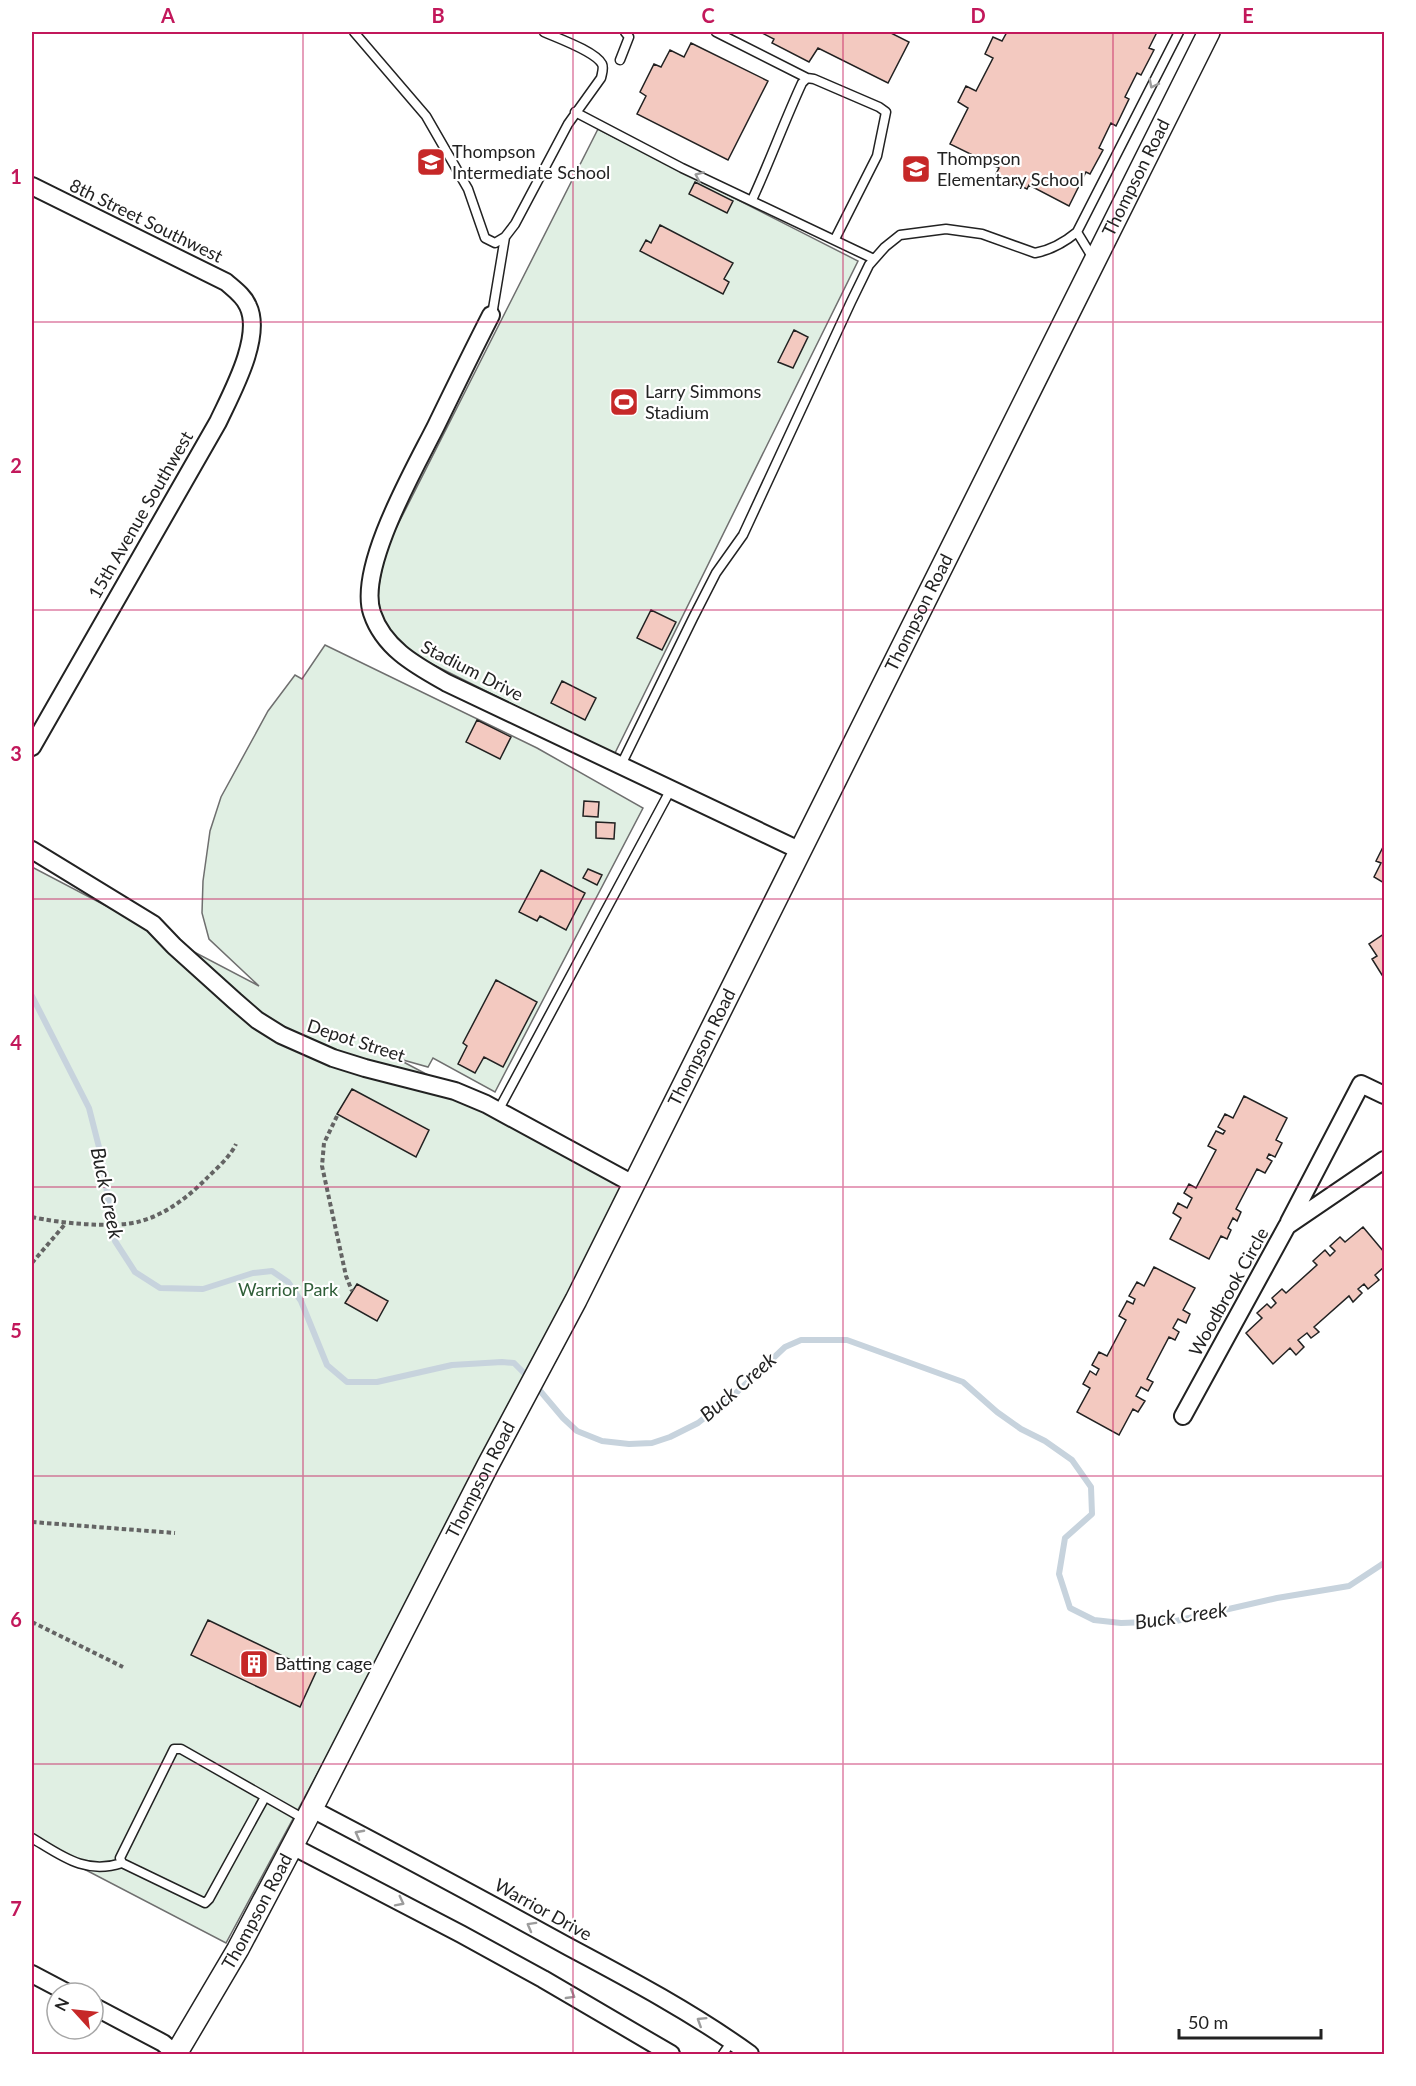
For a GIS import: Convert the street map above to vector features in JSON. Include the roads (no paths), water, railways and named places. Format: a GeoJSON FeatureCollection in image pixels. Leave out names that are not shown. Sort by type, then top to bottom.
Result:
{"type":"FeatureCollection","features":[{"type":"Feature","properties":{"kind":"street","name":"Thompson Road"},"geometry":{"type":"LineString","coordinates":[[176,2054],[238,1949],[309,1815],[488,1465],[635,1185],[1209,32]]}},
{"type":"Feature","properties":{"kind":"street","name":"8th Street Southwest"},"geometry":{"type":"LineString","coordinates":[[32,186],[226,282],[240,294]]}},
{"type":"Feature","properties":{"kind":"street","name":"15th Avenue Southwest"},"geometry":{"type":"LineString","coordinates":[[32,747],[218,422],[244,367],[251,330],[248,305],[240,294]]}},
{"type":"Feature","properties":{"kind":"street","name":"Stadium Drive"},"geometry":{"type":"LineString","coordinates":[[490,315],[404,489],[386,531],[370,586],[369,600],[372,613],[387,641],[403,656],[447,683],[801,851]]}},
{"type":"Feature","properties":{"kind":"street","name":"Depot Street"},"geometry":{"type":"LineString","coordinates":[[32,850],[153,924],[235,1001],[257,1020],[281,1035],[333,1058],[455,1091],[486,1104],[635,1185]]}},
{"type":"Feature","properties":{"kind":"street"},"geometry":{"type":"LineString","coordinates":[[1287,1226],[1361,1084],[1384,1095]]}},
{"type":"Feature","properties":{"kind":"street","name":"Woodbrook Circle"},"geometry":{"type":"LineString","coordinates":[[1184,1416],[1287,1226],[1384,1160]]}},
{"type":"Feature","properties":{"kind":"street","name":"Warrior Drive"},"geometry":{"type":"LineString","coordinates":[[309,1815],[458,1885],[646,1989],[727,2048],[750,2055]]}},
{"type":"Feature","properties":{"kind":"street"},"geometry":{"type":"LineString","coordinates":[[292,1846],[462,1934],[671,2055]]}},
{"type":"Feature","properties":{"kind":"street"},"geometry":{"type":"LineString","coordinates":[[105,2012],[164,2043],[176,2054]]}},
{"type":"Feature","properties":{"kind":"lane"},"geometry":{"type":"LineString","coordinates":[[354,32],[426,116],[468,189],[485,238],[495,243],[506,237]]}},
{"type":"Feature","properties":{"kind":"lane"},"geometry":{"type":"LineString","coordinates":[[490,315],[506,237],[575,112],[601,78],[603,71],[602,64],[594,56],[544,32]]}},
{"type":"Feature","properties":{"kind":"lane"},"geometry":{"type":"LineString","coordinates":[[620,60],[628,37],[625,32]]}},
{"type":"Feature","properties":{"kind":"lane"},"geometry":{"type":"LineString","coordinates":[[716,32],[807,78],[814,79],[886,112],[877,156],[835,239]]}},
{"type":"Feature","properties":{"kind":"lane"},"geometry":{"type":"LineString","coordinates":[[621,765],[716,573],[743,535],[851,302],[874,259],[885,246],[900,235],[946,229],[982,234],[1035,253],[1066,241],[1077,232],[1179,32]]}},
{"type":"Feature","properties":{"kind":"lane"},"geometry":{"type":"LineString","coordinates":[[752,200],[802,83],[807,78]]}},
{"type":"Feature","properties":{"kind":"lane"},"geometry":{"type":"LineString","coordinates":[[575,112],[682,168],[874,259]]}},
{"type":"Feature","properties":{"kind":"lane"},"geometry":{"type":"LineString","coordinates":[[1077,232],[1094,260]]}},
{"type":"Feature","properties":{"kind":"lane"},"geometry":{"type":"LineString","coordinates":[[498,1112],[671,789]]}},
{"type":"Feature","properties":{"kind":"lane"},"geometry":{"type":"LineString","coordinates":[[122,1863],[120,1858],[174,1749],[181,1749],[266,1797],[309,1815]]}},
{"type":"Feature","properties":{"kind":"lane"},"geometry":{"type":"LineString","coordinates":[[32,1838],[70,1860],[86,1866],[107,1868],[122,1863],[205,1903],[266,1797]]}},
{"type":"Feature","properties":{"kind":"waterway","name":"Buck Creek"},"geometry":{"type":"LineString","coordinates":[[32,996],[89,1108],[101,1155],[115,1241],[135,1272],[160,1288],[203,1289],[253,1273],[272,1271],[288,1282],[301,1301],[327,1365],[347,1382],[377,1382],[452,1365],[502,1362],[514,1363],[529,1378]]}},
{"type":"Feature","properties":{"kind":"waterway","name":"Buck Creek"},"geometry":{"type":"LineString","coordinates":[[536,1386],[577,1431],[602,1441],[629,1444],[652,1443],[698,1423],[737,1392],[785,1347],[801,1340],[847,1340],[963,1382],[997,1412],[1072,1460],[1091,1487],[1092,1514],[1065,1538],[1059,1574],[1070,1608],[1094,1620],[1121,1623],[1176,1621],[1277,1598],[1349,1586],[1384,1563]]}},
{"type":"Feature","properties":{"kind":"place","name":"Thompson Intermediate School"},"geometry":{"type":"Point","coordinates":[431,162]}},
{"type":"Feature","properties":{"kind":"place","name":"Thompson Elementary School"},"geometry":{"type":"Point","coordinates":[916,169]}},
{"type":"Feature","properties":{"kind":"place","name":"Larry Simmons Stadium"},"geometry":{"type":"Point","coordinates":[624,402]}},
{"type":"Feature","properties":{"kind":"place","name":"Batting cage"},"geometry":{"type":"Point","coordinates":[254,1664]}},
{"type":"Feature","properties":{"kind":"park label","name":"Warrior Park"},"geometry":{"type":"Point","coordinates":[288,1290]}}]}
